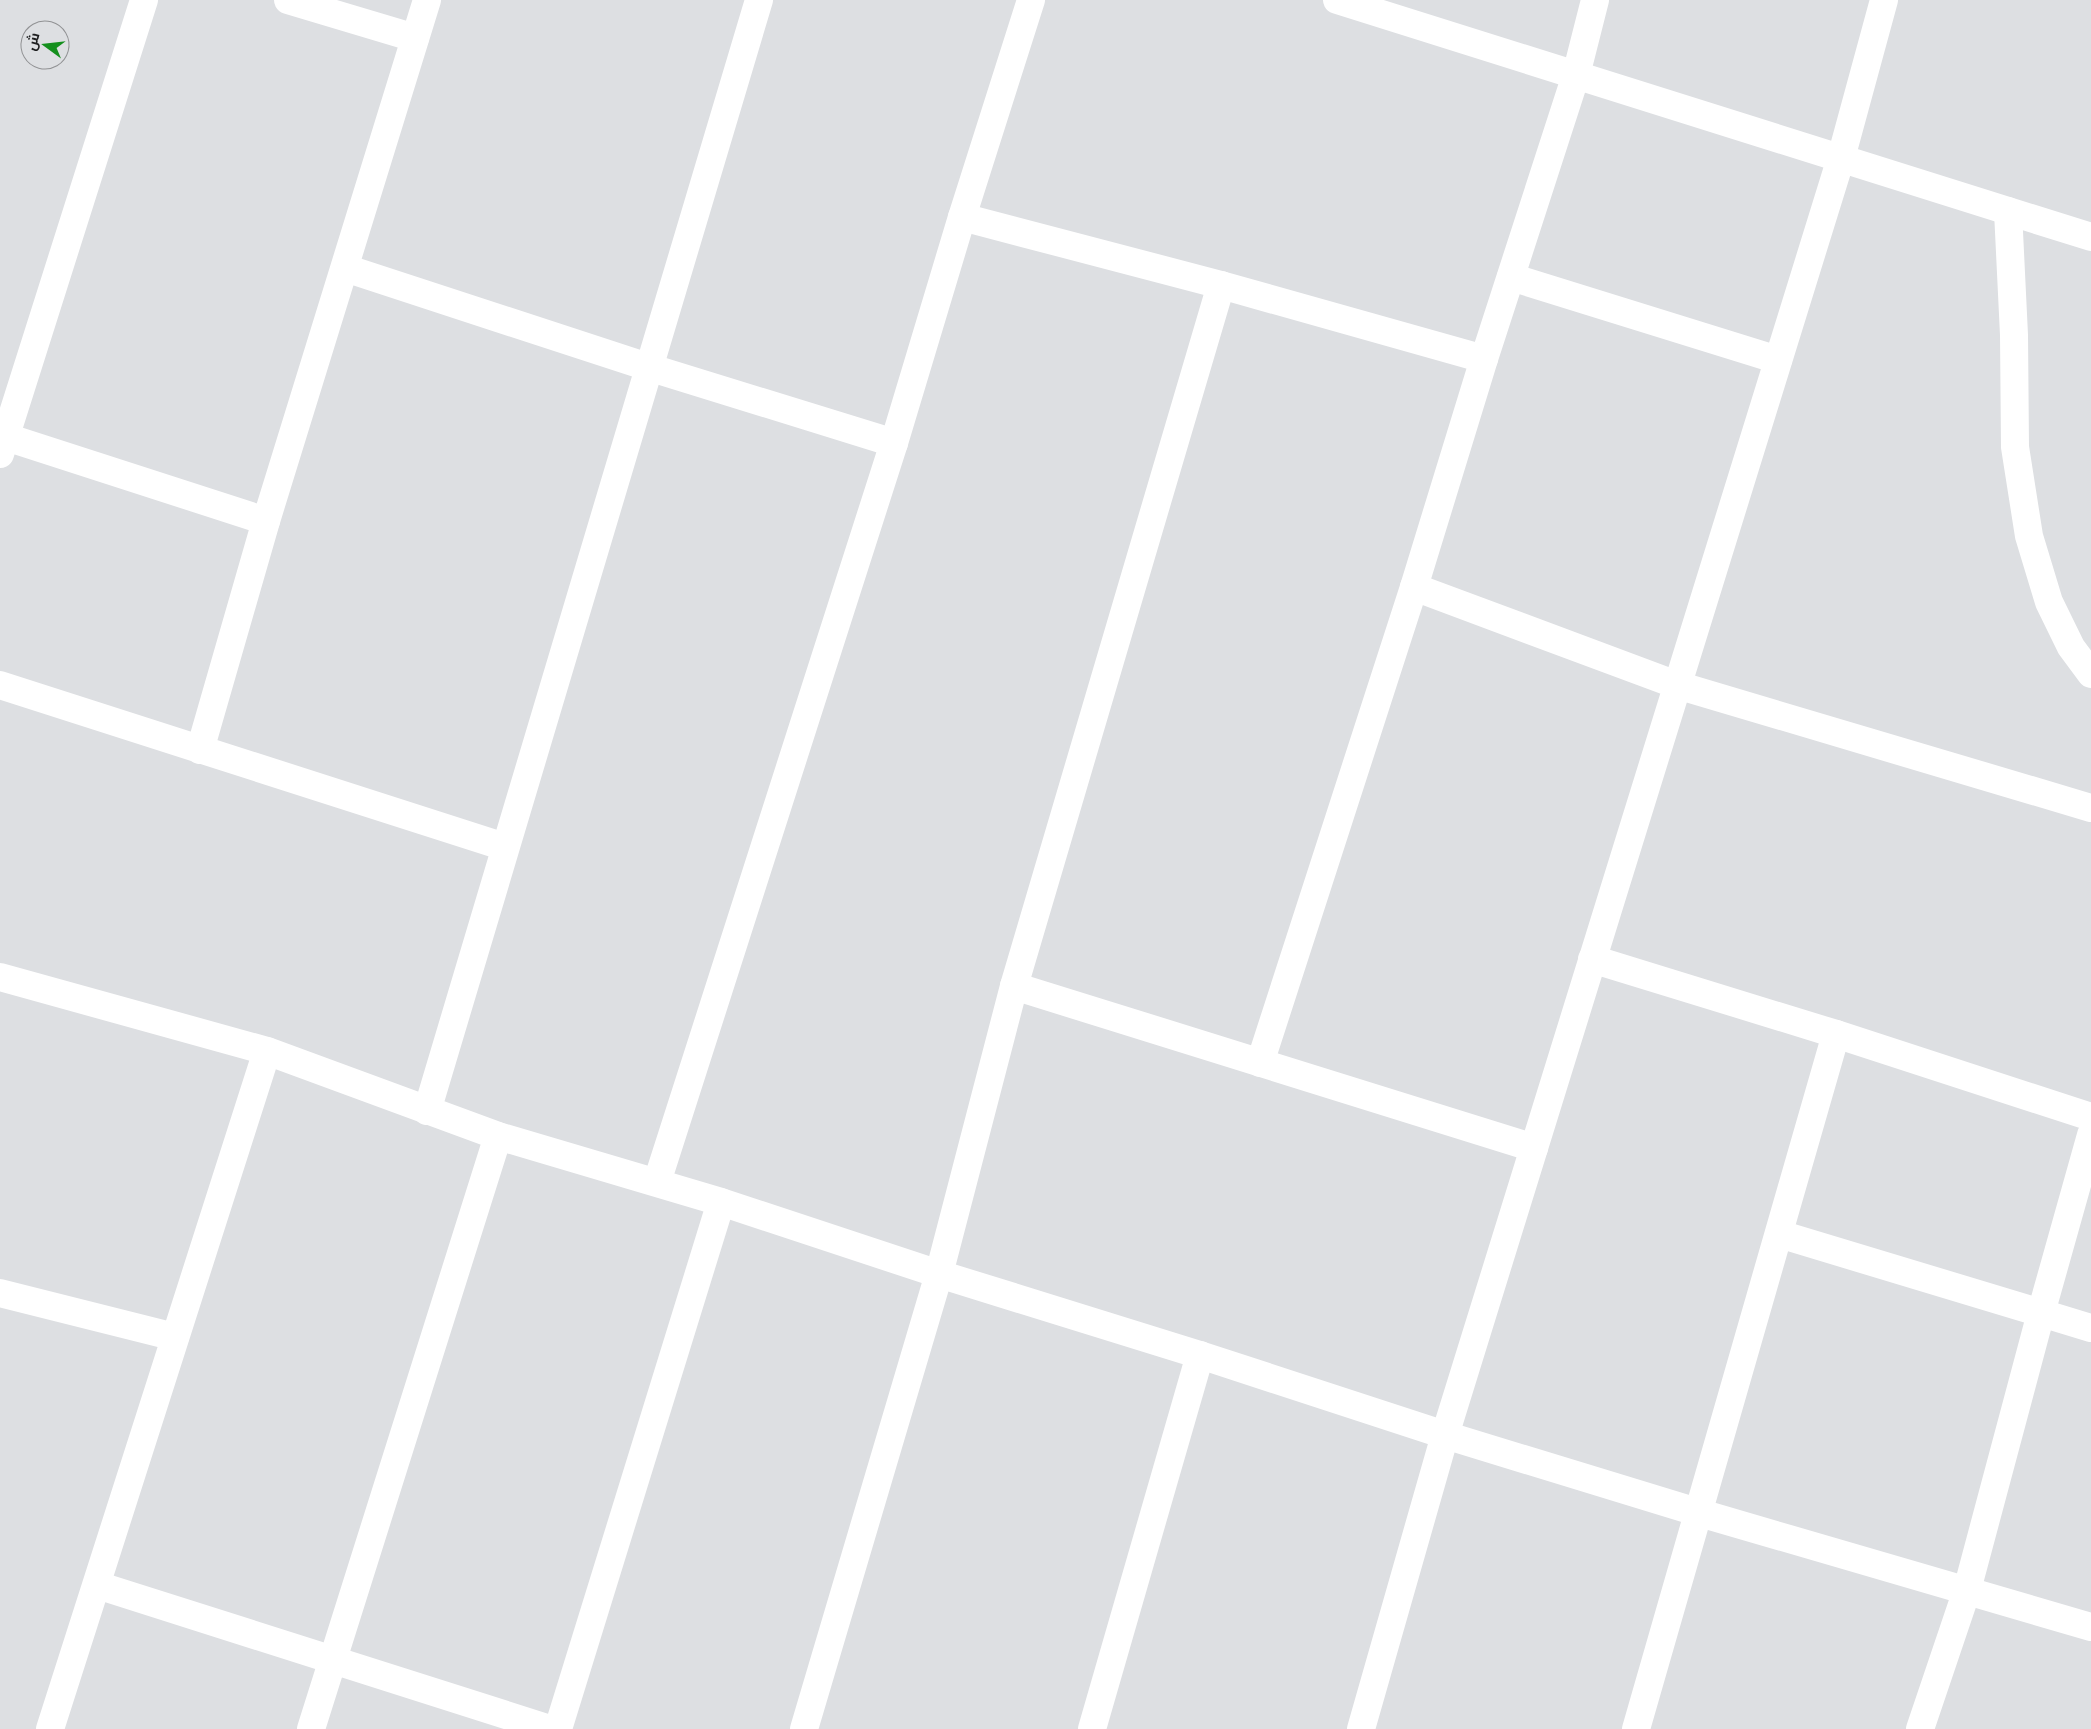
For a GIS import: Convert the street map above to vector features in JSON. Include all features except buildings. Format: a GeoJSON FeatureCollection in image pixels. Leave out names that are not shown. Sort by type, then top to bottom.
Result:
{"type":"FeatureCollection","features":[{"type":"Feature","properties":{"kind":"street"},"geometry":{"type":"LineString","coordinates":[[144,0],[2,442],[266,520]]}},
{"type":"Feature","properties":{"kind":"street"},"geometry":{"type":"LineString","coordinates":[[288,0],[415,38]]}},
{"type":"Feature","properties":{"kind":"street"},"geometry":{"type":"LineString","coordinates":[[200,750],[266,520],[427,0]]}},
{"type":"Feature","properties":{"kind":"street"},"geometry":{"type":"LineString","coordinates":[[427,1111],[758,0]]}},
{"type":"Feature","properties":{"kind":"street"},"geometry":{"type":"LineString","coordinates":[[657,1182],[894,443],[1030,0]]}},
{"type":"Feature","properties":{"kind":"street"},"geometry":{"type":"LineString","coordinates":[[1338,0],[2091,237]]}},
{"type":"Feature","properties":{"kind":"street"},"geometry":{"type":"LineString","coordinates":[[1260,1064],[1414,587],[1484,359],[1576,75],[1595,0]]}},
{"type":"Feature","properties":{"kind":"street"},"geometry":{"type":"LineString","coordinates":[[1361,1729],[1445,1435],[1841,158],[1884,0]]}},
{"type":"Feature","properties":{"kind":"street"},"geometry":{"type":"LineString","coordinates":[[2008,211],[2014,335],[2015,448],[2030,536],[2049,602],[2071,647],[2091,674]]}},
{"type":"Feature","properties":{"kind":"street"},"geometry":{"type":"LineString","coordinates":[[962,217],[1221,285],[1484,359]]}},
{"type":"Feature","properties":{"kind":"street"},"geometry":{"type":"LineString","coordinates":[[344,268],[648,368],[894,443]]}},
{"type":"Feature","properties":{"kind":"street"},"geometry":{"type":"LineString","coordinates":[[1511,277],[1778,360]]}},
{"type":"Feature","properties":{"kind":"street"},"geometry":{"type":"LineString","coordinates":[[804,1729],[939,1274],[1014,986],[1221,285]]}},
{"type":"Feature","properties":{"kind":"street"},"geometry":{"type":"LineString","coordinates":[[1414,587],[1677,685],[2091,808]]}},
{"type":"Feature","properties":{"kind":"street"},"geometry":{"type":"LineString","coordinates":[[0,685],[505,847]]}},
{"type":"Feature","properties":{"kind":"street"},"geometry":{"type":"LineString","coordinates":[[1592,959],[1836,1034],[2091,1117]]}},
{"type":"Feature","properties":{"kind":"street"},"geometry":{"type":"LineString","coordinates":[[0,976],[267,1052],[498,1136],[722,1202],[939,1274],[1200,1355],[1445,1435],[1700,1513],[2091,1627]]}},
{"type":"Feature","properties":{"kind":"street"},"geometry":{"type":"LineString","coordinates":[[1014,986],[1534,1148]]}},
{"type":"Feature","properties":{"kind":"street"},"geometry":{"type":"LineString","coordinates":[[1636,1729],[1700,1513],[1836,1034]]}},
{"type":"Feature","properties":{"kind":"street"},"geometry":{"type":"LineString","coordinates":[[50,1729],[267,1052]]}},
{"type":"Feature","properties":{"kind":"street"},"geometry":{"type":"LineString","coordinates":[[1920,1729],[1967,1590],[2091,1135]]}},
{"type":"Feature","properties":{"kind":"street"},"geometry":{"type":"LineString","coordinates":[[311,1729],[498,1136]]}},
{"type":"Feature","properties":{"kind":"street"},"geometry":{"type":"LineString","coordinates":[[558,1729],[722,1202]]}},
{"type":"Feature","properties":{"kind":"street"},"geometry":{"type":"LineString","coordinates":[[1780,1234],[2091,1328]]}},
{"type":"Feature","properties":{"kind":"street"},"geometry":{"type":"LineString","coordinates":[[0,1293],[175,1337]]}},
{"type":"Feature","properties":{"kind":"street"},"geometry":{"type":"LineString","coordinates":[[1092,1729],[1200,1355]]}},
{"type":"Feature","properties":{"kind":"street"},"geometry":{"type":"LineString","coordinates":[[97,1585],[550,1729]]}}]}
